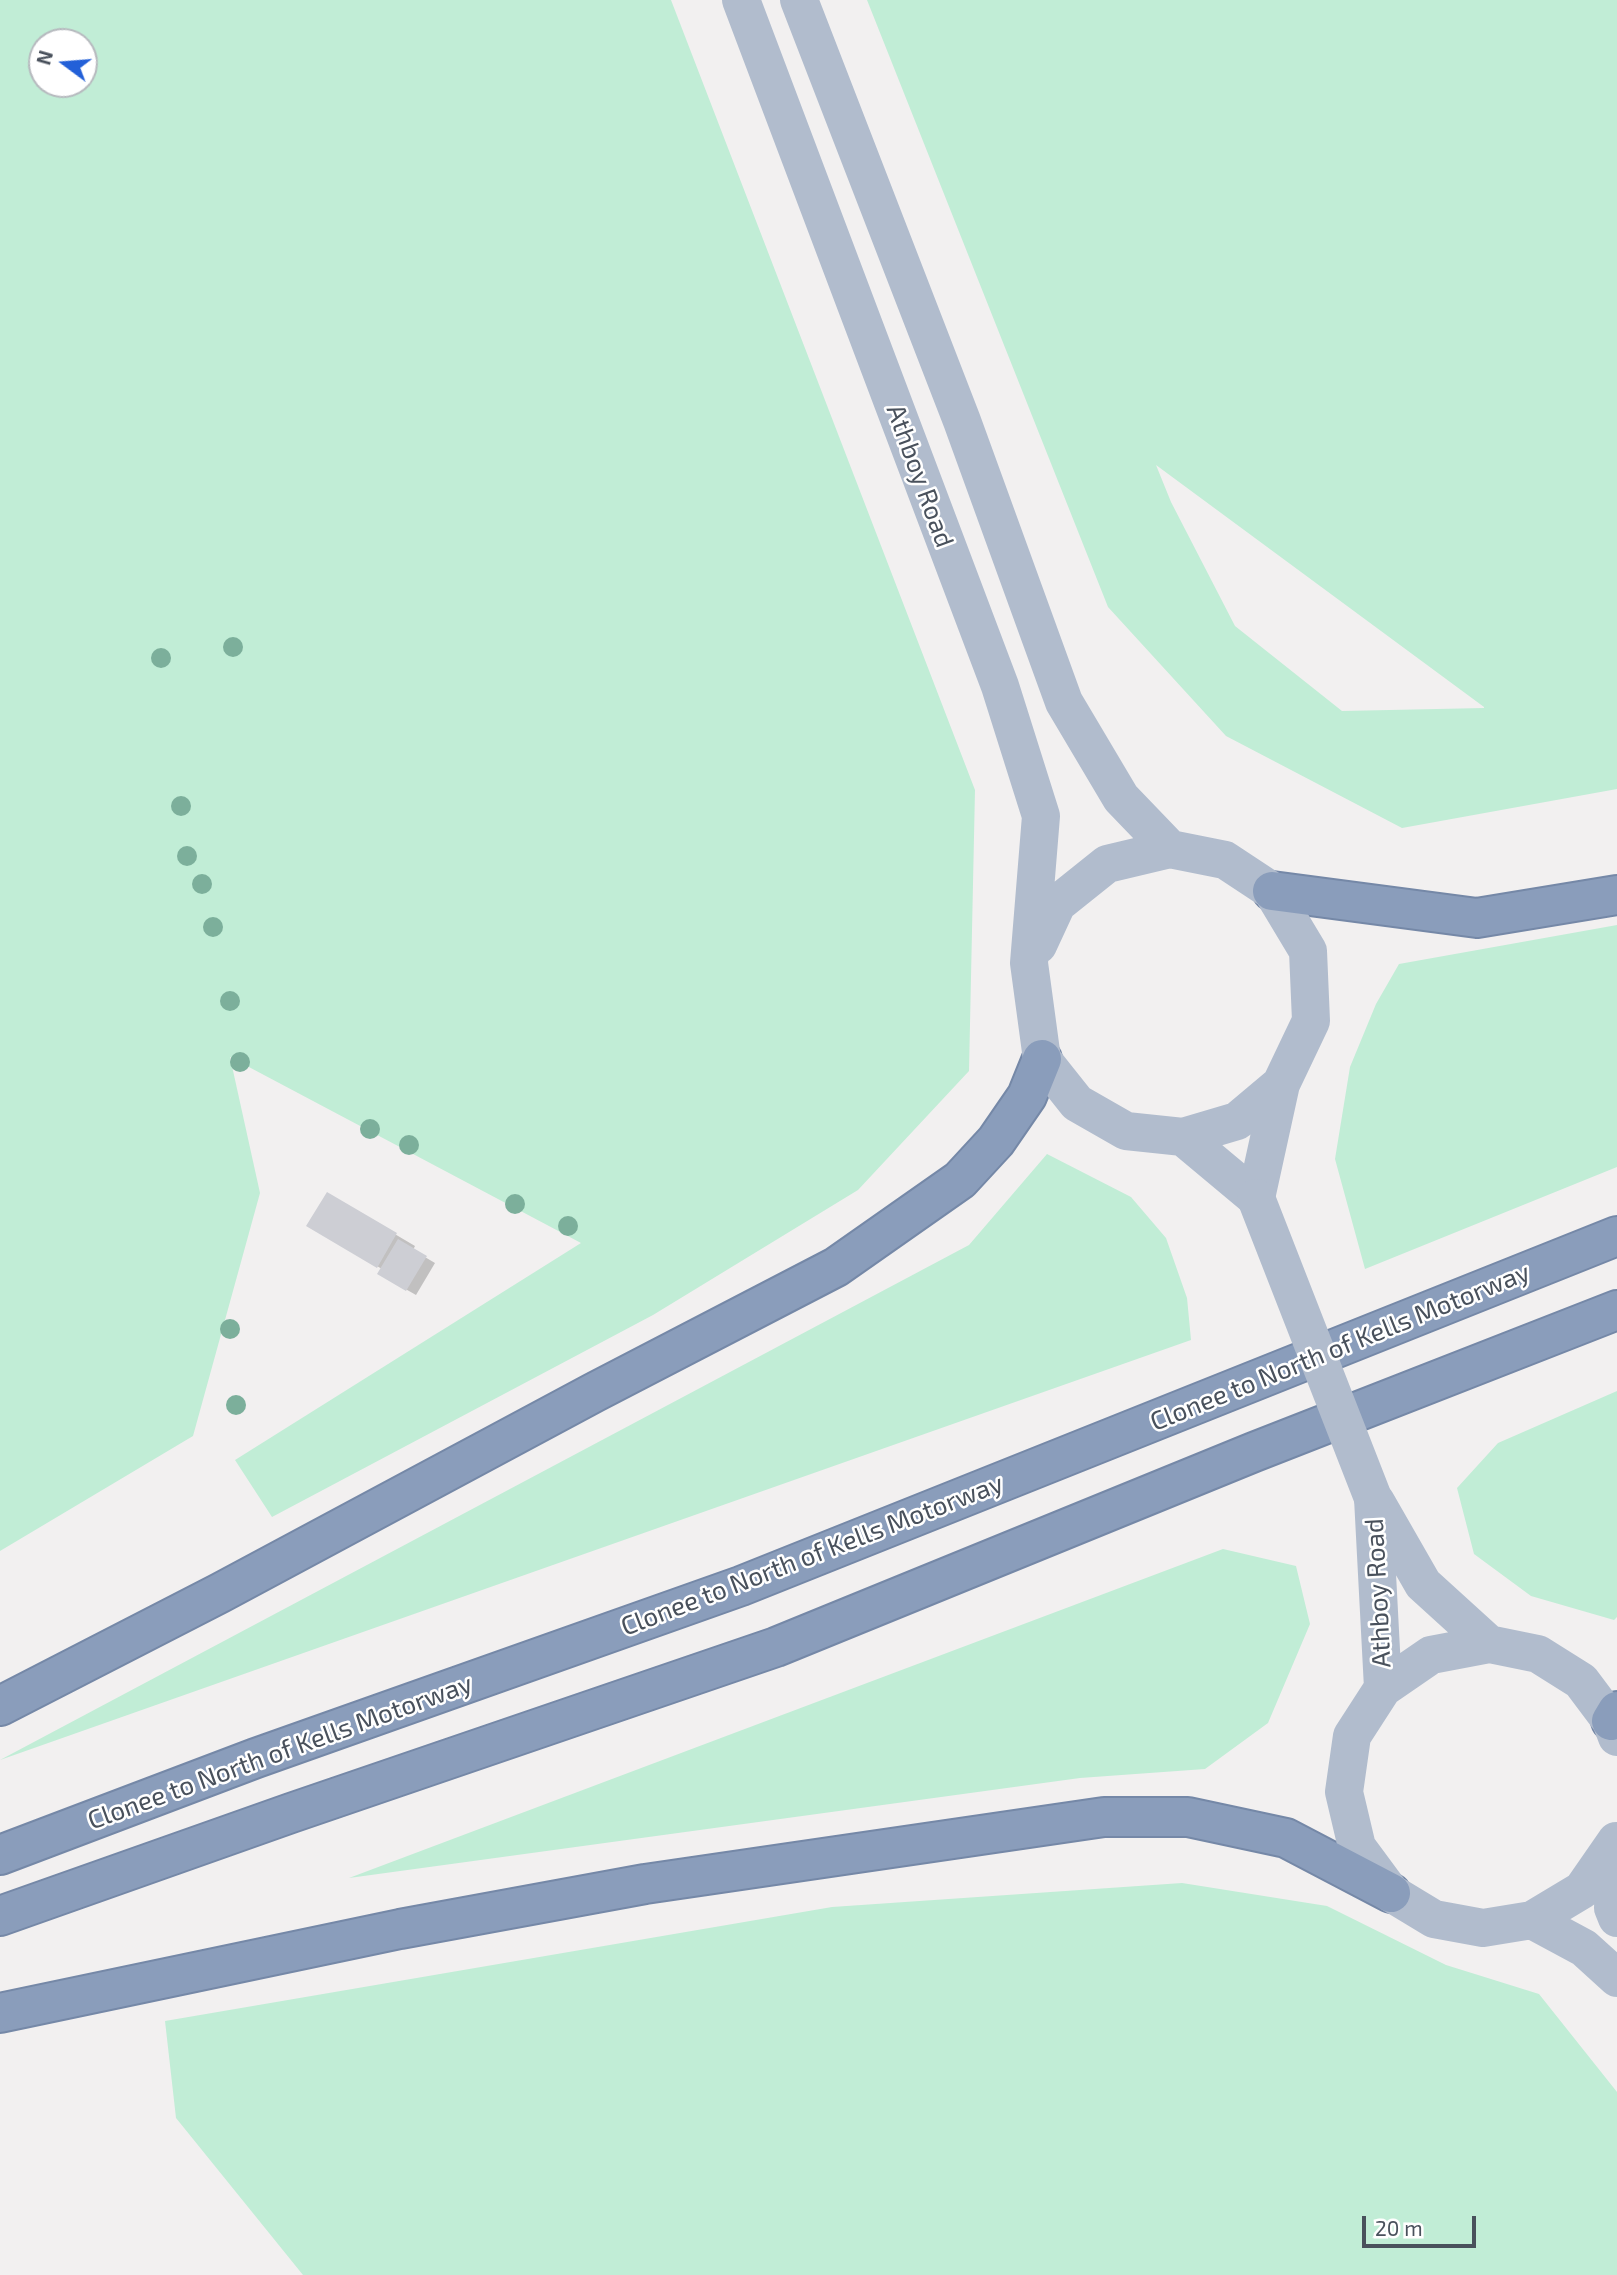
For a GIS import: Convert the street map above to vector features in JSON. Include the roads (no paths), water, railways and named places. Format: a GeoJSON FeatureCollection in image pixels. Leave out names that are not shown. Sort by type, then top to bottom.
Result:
{"type":"FeatureCollection","features":[{"type":"Feature","properties":{"kind":"highway"},"geometry":{"type":"LineString","coordinates":[[1272,891],[1477,918],[1617,895]]}},
{"type":"Feature","properties":{"kind":"highway"},"geometry":{"type":"LineString","coordinates":[[0,1706],[220,1593],[595,1392],[836,1267],[960,1180],[996,1141],[1027,1096],[1042,1059]]}},
{"type":"Feature","properties":{"kind":"highway","name":"Clonee to North of Kells Motorway"},"geometry":{"type":"LineString","coordinates":[[0,1855],[256,1758],[741,1586],[1617,1237]]}},
{"type":"Feature","properties":{"kind":"highway"},"geometry":{"type":"LineString","coordinates":[[0,1916],[776,1647],[1254,1452],[1617,1310]]}},
{"type":"Feature","properties":{"kind":"highway"},"geometry":{"type":"LineString","coordinates":[[0,2013],[400,1929],[645,1884],[1104,1817],[1188,1817],[1286,1839],[1391,1893]]}},
{"type":"Feature","properties":{"kind":"main road","name":"Athboy Road"},"geometry":{"type":"LineString","coordinates":[[741,0],[1000,686],[1041,816],[1029,963],[1042,1059]]}},
{"type":"Feature","properties":{"kind":"main road"},"geometry":{"type":"LineString","coordinates":[[799,0],[962,421],[1064,702],[1121,798],[1170,849]]}},
{"type":"Feature","properties":{"kind":"main road"},"geometry":{"type":"LineString","coordinates":[[1029,963],[1057,904],[1107,864],[1170,849],[1225,860],[1272,891],[1308,951],[1311,1021],[1282,1084],[1256,1198]]}},
{"type":"Feature","properties":{"kind":"main road"},"geometry":{"type":"LineString","coordinates":[[1042,1059],[1077,1103],[1116,1125],[1126,1130],[1183,1137],[1237,1121],[1282,1084]]}},
{"type":"Feature","properties":{"kind":"main road","name":"Athboy Road"},"geometry":{"type":"LineString","coordinates":[[1183,1137],[1256,1198],[1373,1498],[1423,1584],[1489,1644]]}},
{"type":"Feature","properties":{"kind":"main road","name":"Athboy Road"},"geometry":{"type":"LineString","coordinates":[[1373,1498],[1383,1688]]}},
{"type":"Feature","properties":{"kind":"main road","name":"Athboy Road"},"geometry":{"type":"LineString","coordinates":[[1615,1723],[1581,1681],[1538,1654],[1489,1644],[1431,1655],[1383,1688],[1352,1736],[1344,1792],[1357,1847],[1391,1893],[1434,1919],[1483,1928],[1532,1920],[1582,1890],[1616,1839]]}},
{"type":"Feature","properties":{"kind":"main road","name":"Athboy Road"},"geometry":{"type":"LineString","coordinates":[[1616,1839],[1613,1908],[1617,1918]]}},
{"type":"Feature","properties":{"kind":"main road"},"geometry":{"type":"LineString","coordinates":[[1532,1920],[1584,1948],[1617,1978]]}}]}
